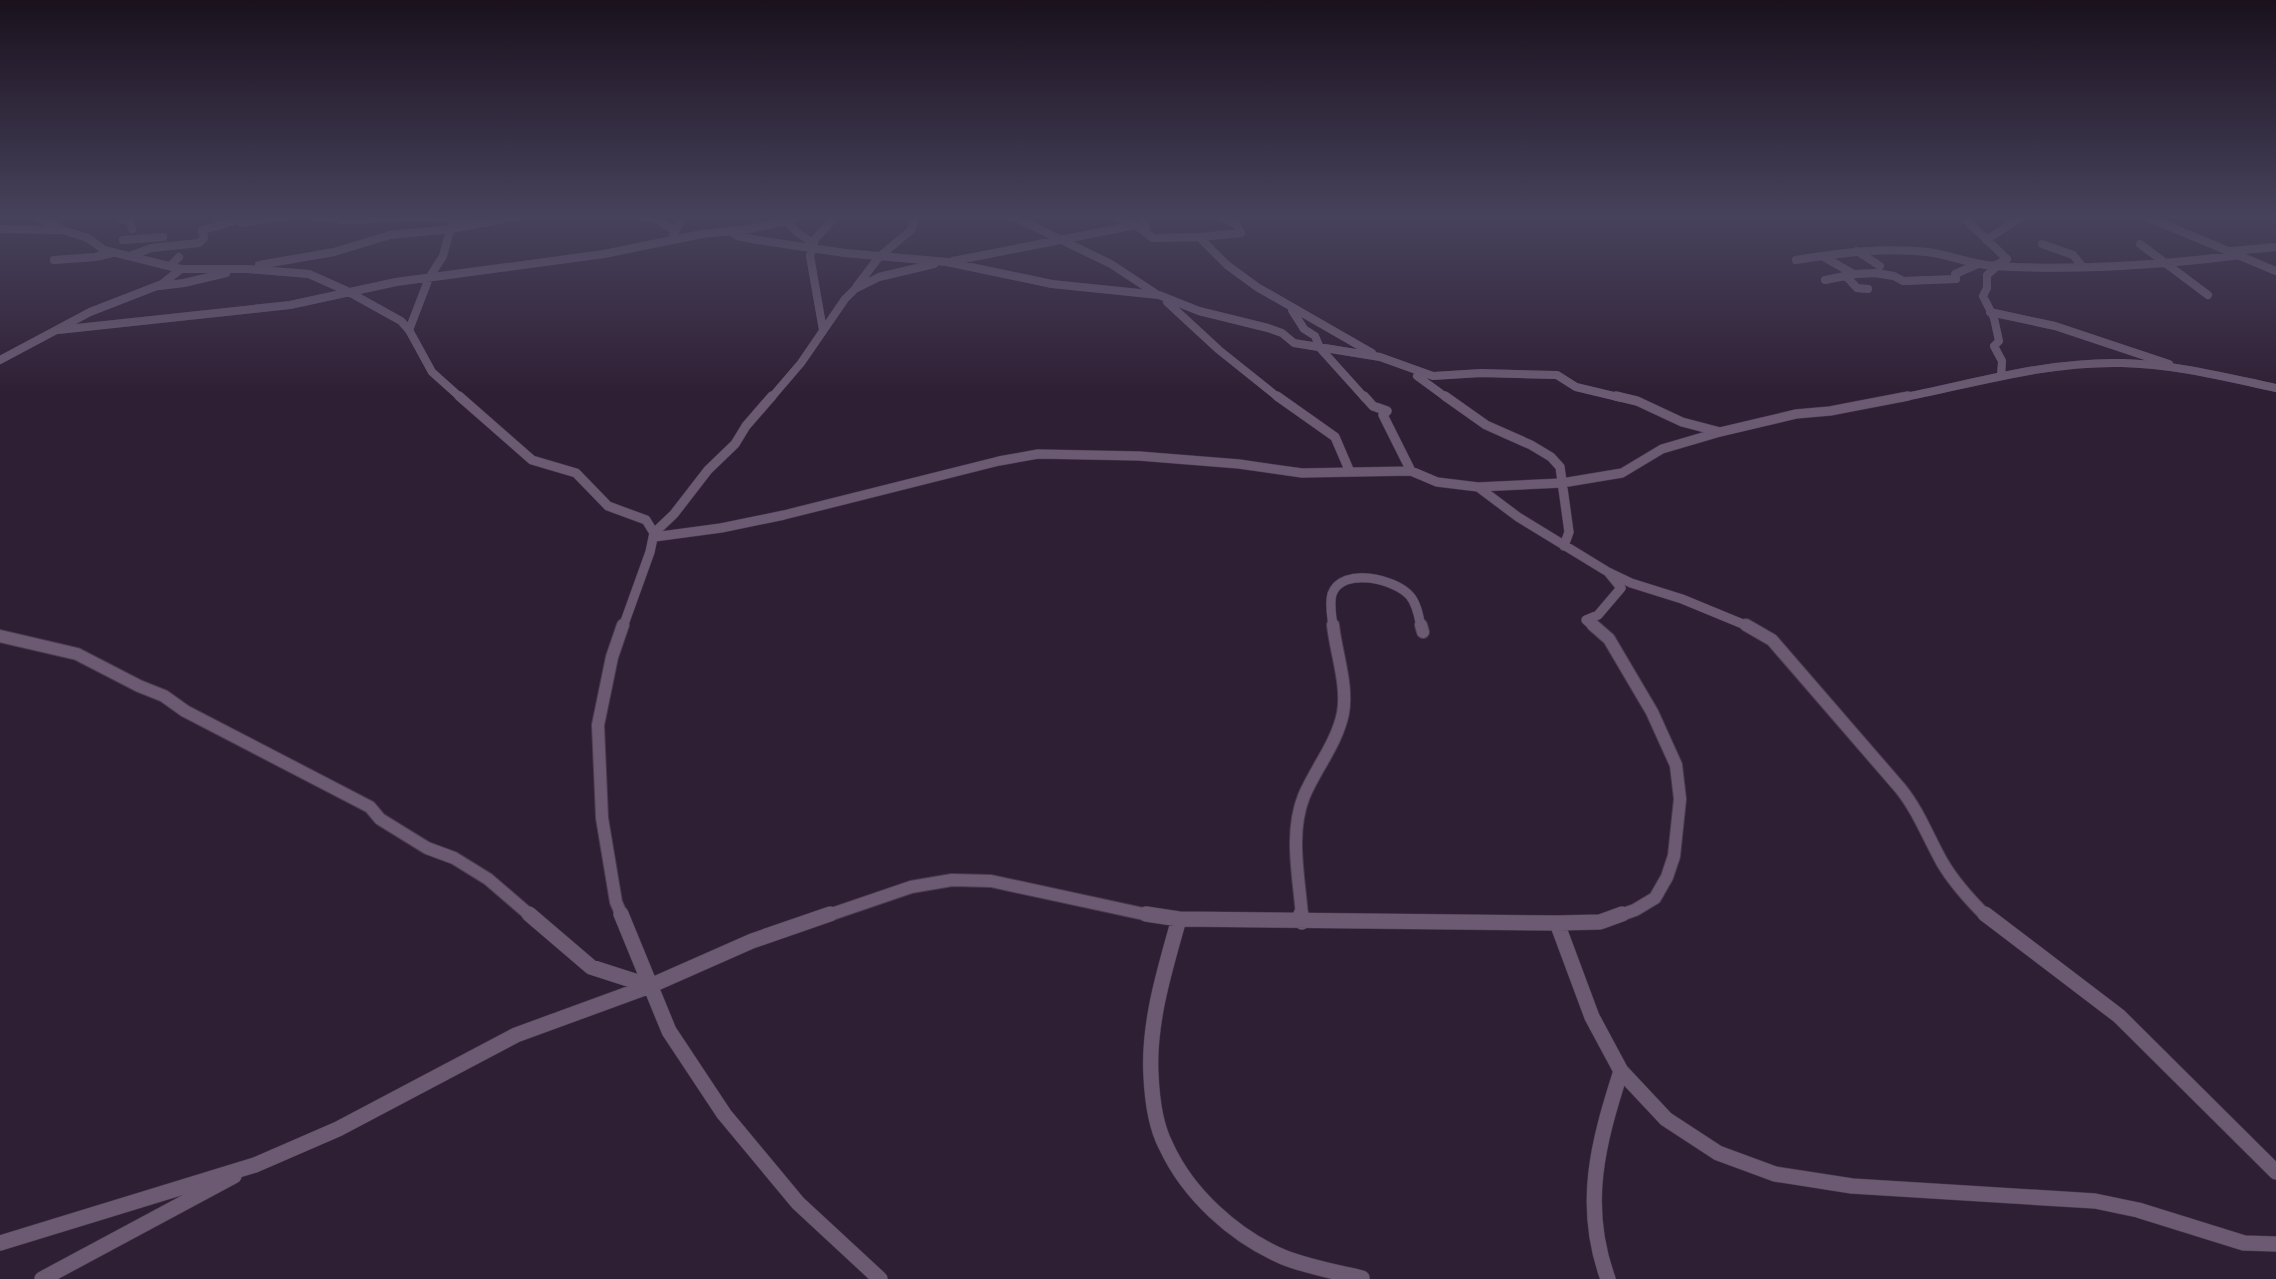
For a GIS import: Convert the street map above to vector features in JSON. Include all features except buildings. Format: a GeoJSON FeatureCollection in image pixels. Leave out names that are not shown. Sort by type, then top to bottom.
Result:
{"type":"FeatureCollection","features":[{"type":"Feature","properties":{"kind":"street"},"geometry":{"type":"LineString","coordinates":[[0,360],[89,312],[159,286],[172,278],[173,275]]}},
{"type":"Feature","properties":{"kind":"street"},"geometry":{"type":"LineString","coordinates":[[159,286],[218,275]]}},
{"type":"Feature","properties":{"kind":"street"},"geometry":{"type":"LineString","coordinates":[[311,275],[347,291],[401,321],[409,330],[432,372],[490,425],[532,460],[576,473],[602,501],[640,517],[651,526],[654,535]]}},
{"type":"Feature","properties":{"kind":"street"},"geometry":{"type":"LineString","coordinates":[[409,330],[431,275]]}},
{"type":"Feature","properties":{"kind":"street"},"geometry":{"type":"LineString","coordinates":[[58,330],[256,309],[324,298],[347,291],[453,275]]}},
{"type":"Feature","properties":{"kind":"street"},"geometry":{"type":"LineString","coordinates":[[814,275],[823,331]]}},
{"type":"Feature","properties":{"kind":"street"},"geometry":{"type":"LineString","coordinates":[[866,275],[801,363],[744,428],[735,444],[708,470],[674,514],[654,535],[612,657],[598,726],[602,819],[616,902],[669,1031],[724,1114],[798,1203],[880,1279]]}},
{"type":"Feature","properties":{"kind":"street"},"geometry":{"type":"LineString","coordinates":[[855,289],[879,277],[889,275]]}},
{"type":"Feature","properties":{"kind":"street"},"geometry":{"type":"LineString","coordinates":[[1008,275],[1052,284],[1159,295],[1199,311],[1268,328],[1282,333],[1294,343],[1380,357]]}},
{"type":"Feature","properties":{"kind":"street"},"geometry":{"type":"LineString","coordinates":[[1128,275],[1159,295],[1219,350],[1281,399],[1297,408],[1314,424],[1335,437],[1350,472]]}},
{"type":"Feature","properties":{"kind":"street"},"geometry":{"type":"LineString","coordinates":[[1239,275],[1292,310],[1326,326],[1350,344],[1398,365],[1430,383],[1486,425],[1532,446],[1551,458],[1560,467],[1569,532],[1564,546]]}},
{"type":"Feature","properties":{"kind":"street"},"geometry":{"type":"LineString","coordinates":[[1825,280],[1845,275]]}},
{"type":"Feature","properties":{"kind":"street"},"geometry":{"type":"LineString","coordinates":[[1848,275],[1857,288],[1868,289]]}},
{"type":"Feature","properties":{"kind":"street"},"geometry":{"type":"LineString","coordinates":[[1887,275],[1903,280],[1934,281],[1956,279],[1955,275]]}},
{"type":"Feature","properties":{"kind":"street"},"geometry":{"type":"LineString","coordinates":[[1987,275],[1987,288],[1983,296],[1990,307],[1999,332],[1999,341],[1994,346],[2002,361],[2001,376]]}},
{"type":"Feature","properties":{"kind":"street"},"geometry":{"type":"LineString","coordinates":[[2181,275],[2208,295]]}},
{"type":"Feature","properties":{"kind":"street"},"geometry":{"type":"LineString","coordinates":[[1292,310],[1304,328],[1315,336],[1320,348],[1373,406],[1387,411],[1383,415],[1411,471]]}},
{"type":"Feature","properties":{"kind":"street"},"geometry":{"type":"LineString","coordinates":[[1990,312],[2055,326],[2146,354],[2180,368]]}},
{"type":"Feature","properties":{"kind":"street"},"geometry":{"type":"LineString","coordinates":[[654,535],[721,528],[784,515],[999,461],[1038,454],[1139,456],[1302,473],[1411,471],[1437,482],[1478,487],[1562,483],[1622,473],[1662,449],[1796,414],[1870,404],[2001,376],[2091,363],[2180,368],[2276,388]]}},
{"type":"Feature","properties":{"kind":"street"},"geometry":{"type":"LineString","coordinates":[[1398,365],[1433,376],[1481,373],[1557,375],[1576,387],[1637,401],[1682,422],[1720,432]]}},
{"type":"Feature","properties":{"kind":"street"},"geometry":{"type":"LineString","coordinates":[[1478,487],[1518,517],[1608,572],[1755,629],[1772,640],[1900,788],[1943,864],[1973,903],[1994,923],[2085,988],[2119,1017],[2276,1172]]}},
{"type":"Feature","properties":{"kind":"street"},"geometry":{"type":"LineString","coordinates":[[42,1279],[255,1165],[338,1129],[516,1035],[650,986],[752,941],[911,887],[952,880],[991,882],[1158,917],[1179,919],[1557,924],[1600,922],[1635,910],[1655,898],[1667,877],[1674,856],[1680,799],[1676,765],[1652,712],[1609,639],[1586,620],[1598,615],[1621,588],[1608,572]]}},
{"type":"Feature","properties":{"kind":"street"},"geometry":{"type":"LineString","coordinates":[[1302,922],[1297,829],[1303,800],[1339,722],[1344,704],[1333,632],[1331,596],[1334,589],[1341,584],[1364,578],[1391,581],[1412,598],[1423,632]]}},
{"type":"Feature","properties":{"kind":"street"},"geometry":{"type":"LineString","coordinates":[[0,636],[77,654],[139,687],[164,696],[185,711],[370,807],[380,819],[427,848],[462,863],[488,879],[591,967],[650,986]]}},
{"type":"Feature","properties":{"kind":"street"},"geometry":{"type":"LineString","coordinates":[[1179,919],[1159,989],[1149,1068],[1152,1109],[1166,1154],[1193,1193],[1236,1230],[1285,1258],[1362,1278]]}},
{"type":"Feature","properties":{"kind":"street"},"geometry":{"type":"LineString","coordinates":[[1557,924],[1592,1017],[1621,1071],[1666,1119],[1718,1153],[1775,1174],[1852,1186],[2095,1201],[2138,1210],[2244,1243],[2276,1244]]}},
{"type":"Feature","properties":{"kind":"street"},"geometry":{"type":"LineString","coordinates":[[1608,1279],[1597,1256],[1592,1184],[1601,1132],[1621,1071]]}},
{"type":"Feature","properties":{"kind":"street"},"geometry":{"type":"LineString","coordinates":[[0,1243],[151,1194],[255,1165]]}}]}
